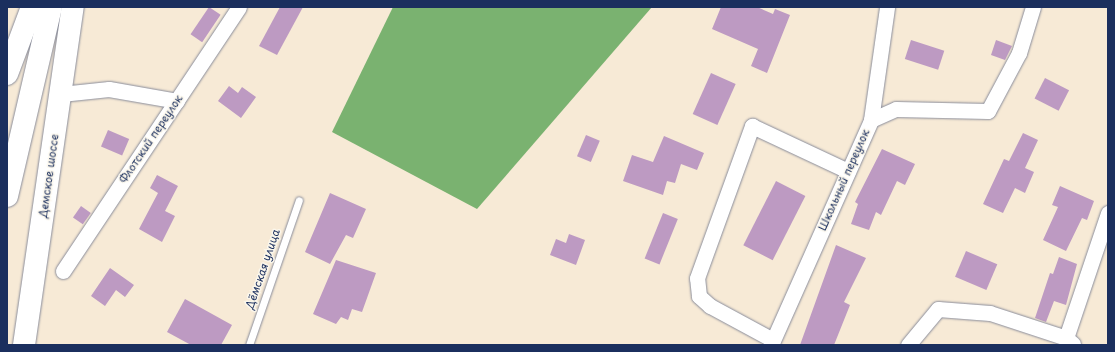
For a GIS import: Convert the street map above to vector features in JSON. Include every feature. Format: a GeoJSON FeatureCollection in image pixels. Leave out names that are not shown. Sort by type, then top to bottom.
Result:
{"type":"FeatureCollection","features":[{"type":"Feature","properties":{"kind":"main road"},"geometry":{"type":"LineString","coordinates":[[7,74],[32,7]]}},
{"type":"Feature","properties":{"kind":"main road"},"geometry":{"type":"LineString","coordinates":[[7,196],[51,7]]}},
{"type":"Feature","properties":{"kind":"main road","name":"Демское шоссе"},"geometry":{"type":"LineString","coordinates":[[24,345],[73,7]]}},
{"type":"Feature","properties":{"kind":"street","name":"Флотский переулок"},"geometry":{"type":"LineString","coordinates":[[63,271],[239,7]]}},
{"type":"Feature","properties":{"kind":"street","name":"Школьный переулок"},"geometry":{"type":"LineString","coordinates":[[772,343],[870,120],[887,7]]}},
{"type":"Feature","properties":{"kind":"street"},"geometry":{"type":"LineString","coordinates":[[870,120],[896,109],[988,111],[1020,53],[1033,7]]}},
{"type":"Feature","properties":{"kind":"street"},"geometry":{"type":"LineString","coordinates":[[61,94],[109,89],[177,101]]}},
{"type":"Feature","properties":{"kind":"street"},"geometry":{"type":"LineString","coordinates":[[772,343],[710,306],[699,296],[697,278],[752,126],[848,171]]}},
{"type":"Feature","properties":{"kind":"street"},"geometry":{"type":"LineString","coordinates":[[908,345],[938,309],[990,313],[1070,342],[1108,213]]}},
{"type":"Feature","properties":{"kind":"lane","name":"Дёмская улица"},"geometry":{"type":"LineString","coordinates":[[249,345],[298,200]]}},
{"type":"Feature","properties":{"kind":"green space"},"geometry":{"type":"Polygon","coordinates":[[[393,7],[652,7],[477,209],[332,132],[393,7]]]}},
{"type":"Feature","properties":{"kind":"building"},"geometry":{"type":"Polygon","coordinates":[[[209,7],[221,15],[202,42],[191,34],[209,7]]]}},
{"type":"Feature","properties":{"kind":"building"},"geometry":{"type":"Polygon","coordinates":[[[280,7],[303,7],[277,55],[259,46],[280,7]]]}},
{"type":"Feature","properties":{"kind":"building"},"geometry":{"type":"Polygon","coordinates":[[[721,7],[757,7],[773,14],[775,9],[790,15],[767,73],[751,66],[758,49],[712,29],[721,7]]]}},
{"type":"Feature","properties":{"kind":"building"},"geometry":{"type":"Polygon","coordinates":[[[911,40],[944,51],[938,70],[905,59],[911,40]]]}},
{"type":"Feature","properties":{"kind":"building"},"geometry":{"type":"Polygon","coordinates":[[[996,40],[1012,46],[1005,60],[991,55],[996,40]]]}},
{"type":"Feature","properties":{"kind":"building"},"geometry":{"type":"Polygon","coordinates":[[[711,73],[736,84],[717,125],[693,114],[711,73]]]}},
{"type":"Feature","properties":{"kind":"building"},"geometry":{"type":"Polygon","coordinates":[[[1045,78],[1069,90],[1059,111],[1035,98],[1045,78]]]}},
{"type":"Feature","properties":{"kind":"building"},"geometry":{"type":"Polygon","coordinates":[[[229,86],[238,93],[242,87],[256,97],[241,118],[218,101],[229,86]]]}},
{"type":"Feature","properties":{"kind":"building"},"geometry":{"type":"Polygon","coordinates":[[[108,130],[129,139],[122,156],[101,147],[108,130]]]}},
{"type":"Feature","properties":{"kind":"building"},"geometry":{"type":"Polygon","coordinates":[[[1023,133],[1038,140],[1025,168],[1034,172],[1025,193],[1015,188],[1003,213],[983,204],[1004,159],[1009,161],[1023,133]]]}},
{"type":"Feature","properties":{"kind":"building"},"geometry":{"type":"Polygon","coordinates":[[[586,135],[600,141],[591,162],[577,156],[586,135]]]}},
{"type":"Feature","properties":{"kind":"building"},"geometry":{"type":"Polygon","coordinates":[[[664,136],[704,153],[697,170],[681,164],[675,183],[667,181],[663,195],[623,181],[632,155],[653,162],[664,136]]]}},
{"type":"Feature","properties":{"kind":"building"},"geometry":{"type":"Polygon","coordinates":[[[882,149],[915,164],[905,185],[897,181],[881,215],[876,212],[869,230],[851,224],[858,204],[855,202],[882,149]]]}},
{"type":"Feature","properties":{"kind":"building"},"geometry":{"type":"Polygon","coordinates":[[[157,175],[178,186],[165,211],[175,216],[162,242],[139,229],[158,193],[150,188],[157,175]]]}},
{"type":"Feature","properties":{"kind":"building"},"geometry":{"type":"Polygon","coordinates":[[[776,181],[805,196],[773,260],[743,245],[776,181]]]}},
{"type":"Feature","properties":{"kind":"building"},"geometry":{"type":"Polygon","coordinates":[[[1060,186],[1094,201],[1087,220],[1082,218],[1066,251],[1043,240],[1058,207],[1052,205],[1060,186]]]}},
{"type":"Feature","properties":{"kind":"building"},"geometry":{"type":"Polygon","coordinates":[[[330,193],[366,209],[353,238],[346,235],[330,264],[305,252],[330,193]]]}},
{"type":"Feature","properties":{"kind":"building"},"geometry":{"type":"Polygon","coordinates":[[[81,206],[91,213],[83,224],[73,217],[81,206]]]}},
{"type":"Feature","properties":{"kind":"building"},"geometry":{"type":"Polygon","coordinates":[[[663,213],[678,219],[659,264],[645,258],[663,213]]]}},
{"type":"Feature","properties":{"kind":"building"},"geometry":{"type":"Polygon","coordinates":[[[569,234],[585,240],[576,265],[550,255],[556,239],[566,243],[569,234]]]}},
{"type":"Feature","properties":{"kind":"building"},"geometry":{"type":"Polygon","coordinates":[[[836,245],[866,258],[844,302],[850,305],[834,345],[800,345],[836,245]]]}},
{"type":"Feature","properties":{"kind":"building"},"geometry":{"type":"Polygon","coordinates":[[[966,251],[997,264],[986,290],[955,277],[966,251]]]}},
{"type":"Feature","properties":{"kind":"building"},"geometry":{"type":"Polygon","coordinates":[[[1059,257],[1077,264],[1066,305],[1054,301],[1046,322],[1035,318],[1050,273],[1053,274],[1059,257]]]}},
{"type":"Feature","properties":{"kind":"building"},"geometry":{"type":"Polygon","coordinates":[[[336,260],[376,273],[362,312],[352,309],[348,320],[341,317],[336,324],[313,314],[336,260]]]}},
{"type":"Feature","properties":{"kind":"building"},"geometry":{"type":"Polygon","coordinates":[[[110,268],[134,285],[125,297],[116,290],[105,306],[91,296],[110,268]]]}},
{"type":"Feature","properties":{"kind":"building"},"geometry":{"type":"Polygon","coordinates":[[[185,299],[232,325],[221,345],[191,345],[167,332],[185,299]]]}}]}
